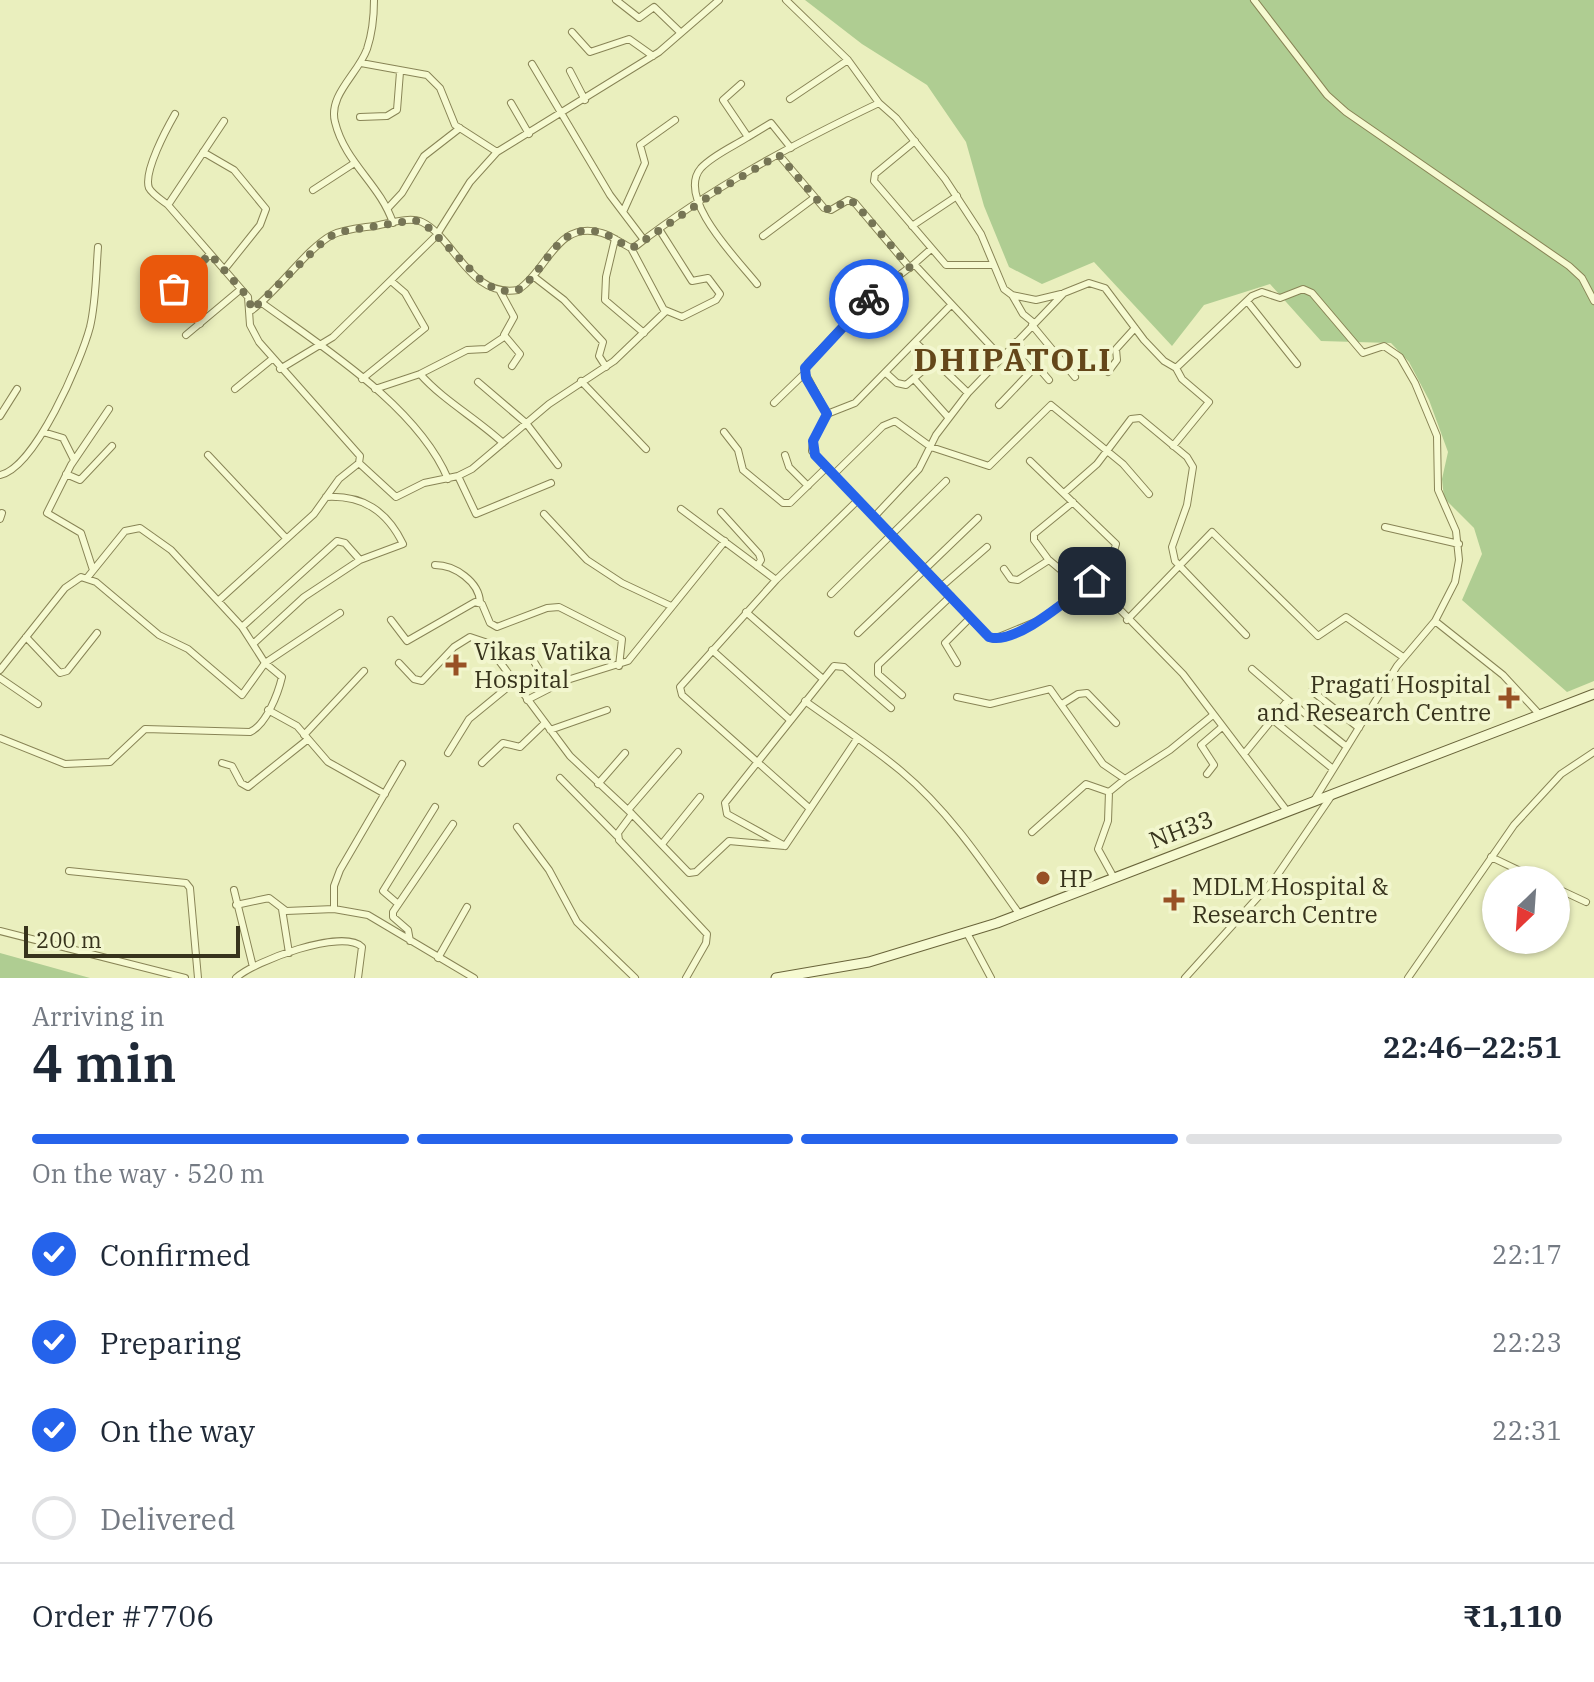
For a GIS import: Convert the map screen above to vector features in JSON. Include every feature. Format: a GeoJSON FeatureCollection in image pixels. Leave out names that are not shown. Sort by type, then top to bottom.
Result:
{"type":"FeatureCollection","features":[{"type":"Feature","properties":{"kind":"main road","name":"NH33"},"geometry":{"type":"LineString","coordinates":[[776,978],[869,962],[1020,915],[1594,694]]}},
{"type":"Feature","properties":{"kind":"street"},"geometry":{"type":"LineString","coordinates":[[374,0],[369,40],[361,63],[339,95],[333,112],[341,142],[353,164],[381,194],[393,223]]}},
{"type":"Feature","properties":{"kind":"street"},"geometry":{"type":"LineString","coordinates":[[616,0],[639,18],[660,0]]}},
{"type":"Feature","properties":{"kind":"street"},"geometry":{"type":"LineString","coordinates":[[280,369],[321,347],[436,236],[470,182],[497,152],[562,115],[653,56],[719,0]]}},
{"type":"Feature","properties":{"kind":"street"},"geometry":{"type":"LineString","coordinates":[[786,0],[848,60],[879,103],[915,141],[957,196],[981,234],[997,279],[1075,377]]}},
{"type":"Feature","properties":{"kind":"street"},"geometry":{"type":"LineString","coordinates":[[1254,0],[1337,103],[1569,266],[1582,278],[1594,301]]}},
{"type":"Feature","properties":{"kind":"street"},"geometry":{"type":"LineString","coordinates":[[654,7],[681,33]]}},
{"type":"Feature","properties":{"kind":"street"},"geometry":{"type":"LineString","coordinates":[[572,32],[590,52],[629,39],[653,56]]}},
{"type":"Feature","properties":{"kind":"street"},"geometry":{"type":"LineString","coordinates":[[790,99],[848,60]]}},
{"type":"Feature","properties":{"kind":"street"},"geometry":{"type":"LineString","coordinates":[[361,63],[418,73],[434,80],[453,121],[497,152]]}},
{"type":"Feature","properties":{"kind":"street"},"geometry":{"type":"LineString","coordinates":[[532,64],[623,212],[644,240]]}},
{"type":"Feature","properties":{"kind":"street"},"geometry":{"type":"LineString","coordinates":[[570,71],[585,100]]}},
{"type":"Feature","properties":{"kind":"street"},"geometry":{"type":"LineString","coordinates":[[360,117],[387,116],[397,110],[400,72]]}},
{"type":"Feature","properties":{"kind":"street"},"geometry":{"type":"LineString","coordinates":[[741,84],[723,100],[748,137]]}},
{"type":"Feature","properties":{"kind":"street"},"geometry":{"type":"LineString","coordinates":[[511,103],[529,134]]}},
{"type":"Feature","properties":{"kind":"street"},"geometry":{"type":"LineString","coordinates":[[631,248],[779,155],[879,103]]}},
{"type":"Feature","properties":{"kind":"street"},"geometry":{"type":"LineString","coordinates":[[175,114],[160,143],[149,181],[150,189],[168,205],[241,289],[252,310],[250,325],[254,334],[280,369],[360,456],[359,463],[339,479],[314,514],[218,601]]}},
{"type":"Feature","properties":{"kind":"street"},"geometry":{"type":"LineString","coordinates":[[623,212],[645,163],[640,145],[675,120]]}},
{"type":"Feature","properties":{"kind":"street"},"geometry":{"type":"LineString","coordinates":[[168,205],[224,121]]}},
{"type":"Feature","properties":{"kind":"street"},"geometry":{"type":"LineString","coordinates":[[757,284],[707,221],[695,188],[699,171],[771,123],[791,148]]}},
{"type":"Feature","properties":{"kind":"street"},"geometry":{"type":"LineString","coordinates":[[388,208],[424,156],[460,128]]}},
{"type":"Feature","properties":{"kind":"street"},"geometry":{"type":"LineString","coordinates":[[915,141],[873,177],[931,249],[951,268],[993,265]]}},
{"type":"Feature","properties":{"kind":"street"},"geometry":{"type":"LineString","coordinates":[[203,152],[234,170],[266,209],[260,225],[224,270]]}},
{"type":"Feature","properties":{"kind":"street"},"geometry":{"type":"LineString","coordinates":[[779,155],[814,198],[828,210],[843,201],[855,203],[1001,357]]}},
{"type":"Feature","properties":{"kind":"street"},"geometry":{"type":"LineString","coordinates":[[313,190],[353,164]]}},
{"type":"Feature","properties":{"kind":"street"},"geometry":{"type":"LineString","coordinates":[[912,226],[957,196]]}},
{"type":"Feature","properties":{"kind":"street"},"geometry":{"type":"LineString","coordinates":[[763,236],[814,198]]}},
{"type":"Feature","properties":{"kind":"street"},"geometry":{"type":"LineString","coordinates":[[252,310],[328,237],[393,223],[423,223],[484,283],[500,291],[518,290],[562,239],[573,232],[586,230],[615,239],[631,248],[648,285],[665,310],[682,317],[720,294],[708,278],[692,281],[659,229]]}},
{"type":"Feature","properties":{"kind":"street"},"geometry":{"type":"LineString","coordinates":[[615,239],[606,277],[605,300],[644,333]]}},
{"type":"Feature","properties":{"kind":"street"},"geometry":{"type":"LineString","coordinates":[[0,475],[18,467],[43,432],[90,327],[98,247]]}},
{"type":"Feature","properties":{"kind":"street"},"geometry":{"type":"LineString","coordinates":[[774,403],[805,373],[808,363],[872,296],[931,249]]}},
{"type":"Feature","properties":{"kind":"street"},"geometry":{"type":"LineString","coordinates":[[200,324],[174,292],[210,254]]}},
{"type":"Feature","properties":{"kind":"street"},"geometry":{"type":"LineString","coordinates":[[533,276],[564,300],[603,342],[599,356],[606,367]]}},
{"type":"Feature","properties":{"kind":"street"},"geometry":{"type":"LineString","coordinates":[[362,379],[425,328],[408,298],[391,281]]}},
{"type":"Feature","properties":{"kind":"street"},"geometry":{"type":"LineString","coordinates":[[1012,295],[1036,300],[1064,293],[1080,285],[1097,284],[1111,295],[1164,361],[1176,368],[1182,379],[1209,402],[1173,446]]}},
{"type":"Feature","properties":{"kind":"street"},"geometry":{"type":"LineString","coordinates":[[186,335],[241,289]]}},
{"type":"Feature","properties":{"kind":"street"},"geometry":{"type":"LineString","coordinates":[[1176,368],[1247,301],[1262,292],[1280,298],[1298,289],[1307,290],[1363,353],[1388,346],[1400,357],[1430,414],[1437,436],[1438,490],[1459,544],[1455,582],[1435,621],[1403,657],[1313,802]]}},
{"type":"Feature","properties":{"kind":"street"},"geometry":{"type":"LineString","coordinates":[[375,389],[420,374],[467,350],[486,349],[504,337],[514,317],[500,291]]}},
{"type":"Feature","properties":{"kind":"street"},"geometry":{"type":"LineString","coordinates":[[874,517],[919,469],[948,417],[968,393],[1064,293]]}},
{"type":"Feature","properties":{"kind":"street"},"geometry":{"type":"LineString","coordinates":[[1247,301],[1297,364]]}},
{"type":"Feature","properties":{"kind":"street"},"geometry":{"type":"LineString","coordinates":[[262,303],[375,389],[415,426],[438,456],[448,479]]}},
{"type":"Feature","properties":{"kind":"street"},"geometry":{"type":"LineString","coordinates":[[950,306],[855,403],[827,414],[811,447],[970,618],[989,637],[999,638],[1040,620],[1089,578],[1117,546],[1030,461]]}},
{"type":"Feature","properties":{"kind":"street"},"geometry":{"type":"LineString","coordinates":[[359,463],[390,494],[400,497],[424,483],[448,479],[472,469],[581,381],[606,367],[665,310]]}},
{"type":"Feature","properties":{"kind":"street"},"geometry":{"type":"LineString","coordinates":[[1108,372],[1117,360],[1116,349],[1135,328]]}},
{"type":"Feature","properties":{"kind":"street"},"geometry":{"type":"LineString","coordinates":[[504,337],[520,354],[512,366]]}},
{"type":"Feature","properties":{"kind":"street"},"geometry":{"type":"LineString","coordinates":[[915,342],[968,393]]}},
{"type":"Feature","properties":{"kind":"street"},"geometry":{"type":"LineString","coordinates":[[1016,342],[1049,380]]}},
{"type":"Feature","properties":{"kind":"street"},"geometry":{"type":"LineString","coordinates":[[235,389],[272,359]]}},
{"type":"Feature","properties":{"kind":"street"},"geometry":{"type":"LineString","coordinates":[[886,373],[902,385],[933,362]]}},
{"type":"Feature","properties":{"kind":"street"},"geometry":{"type":"LineString","coordinates":[[999,405],[1038,364]]}},
{"type":"Feature","properties":{"kind":"street"},"geometry":{"type":"LineString","coordinates":[[805,373],[827,414]]}},
{"type":"Feature","properties":{"kind":"street"},"geometry":{"type":"LineString","coordinates":[[420,374],[433,389],[472,414],[503,443]]}},
{"type":"Feature","properties":{"kind":"street"},"geometry":{"type":"LineString","coordinates":[[914,379],[948,417]]}},
{"type":"Feature","properties":{"kind":"street"},"geometry":{"type":"LineString","coordinates":[[581,381],[646,449]]}},
{"type":"Feature","properties":{"kind":"street"},"geometry":{"type":"LineString","coordinates":[[478,382],[526,423],[558,465]]}},
{"type":"Feature","properties":{"kind":"street"},"geometry":{"type":"LineString","coordinates":[[0,416],[17,389]]}},
{"type":"Feature","properties":{"kind":"street"},"geometry":{"type":"LineString","coordinates":[[834,474],[888,422],[902,423],[931,447],[989,466],[1051,405],[1131,472],[1149,494]]}},
{"type":"Feature","properties":{"kind":"street"},"geometry":{"type":"LineString","coordinates":[[93,570],[81,533],[47,513],[74,460],[109,409]]}},
{"type":"Feature","properties":{"kind":"street"},"geometry":{"type":"LineString","coordinates":[[1064,493],[1107,453],[1134,417],[1173,446],[1193,467],[1187,505],[1172,547],[1179,566],[1246,635]]}},
{"type":"Feature","properties":{"kind":"street"},"geometry":{"type":"LineString","coordinates":[[43,432],[63,438],[74,460]]}},
{"type":"Feature","properties":{"kind":"street"},"geometry":{"type":"LineString","coordinates":[[724,432],[738,450],[743,470],[783,503],[790,503],[827,467]]}},
{"type":"Feature","properties":{"kind":"street"},"geometry":{"type":"LineString","coordinates":[[66,474],[80,480],[112,446]]}},
{"type":"Feature","properties":{"kind":"street"},"geometry":{"type":"LineString","coordinates":[[208,455],[286,538]]}},
{"type":"Feature","properties":{"kind":"street"},"geometry":{"type":"LineString","coordinates":[[785,455],[789,467],[808,486]]}},
{"type":"Feature","properties":{"kind":"street"},"geometry":{"type":"LineString","coordinates":[[458,476],[476,514],[551,483]]}},
{"type":"Feature","properties":{"kind":"street"},"geometry":{"type":"LineString","coordinates":[[831,594],[890,532],[946,481]]}},
{"type":"Feature","properties":{"kind":"street"},"geometry":{"type":"LineString","coordinates":[[378,510],[390,494]]}},
{"type":"Feature","properties":{"kind":"street"},"geometry":{"type":"LineString","coordinates":[[253,644],[313,590],[360,560],[403,544],[378,510],[352,497],[326,497]]}},
{"type":"Feature","properties":{"kind":"street"},"geometry":{"type":"LineString","coordinates":[[808,807],[679,691],[746,612],[858,500]]}},
{"type":"Feature","properties":{"kind":"street"},"geometry":{"type":"LineString","coordinates":[[1073,502],[1034,534],[1034,540],[1062,571],[1076,564],[1127,620],[1183,674],[1287,811]]}},
{"type":"Feature","properties":{"kind":"street"},"geometry":{"type":"LineString","coordinates":[[681,509],[776,580]]}},
{"type":"Feature","properties":{"kind":"street"},"geometry":{"type":"LineString","coordinates":[[721,512],[759,554],[761,560],[757,566]]}},
{"type":"Feature","properties":{"kind":"street"},"geometry":{"type":"LineString","coordinates":[[544,514],[587,560],[622,583],[671,606]]}},
{"type":"Feature","properties":{"kind":"street"},"geometry":{"type":"LineString","coordinates":[[858,633],[978,518]]}},
{"type":"Feature","properties":{"kind":"street"},"geometry":{"type":"LineString","coordinates":[[1385,527],[1459,544]]}},
{"type":"Feature","properties":{"kind":"street"},"geometry":{"type":"LineString","coordinates":[[0,738],[65,764],[110,762],[145,729],[250,732],[257,729],[282,677],[265,663],[242,627],[171,550],[140,528],[125,531],[87,578],[74,580],[65,588],[1,668]]}},
{"type":"Feature","properties":{"kind":"street"},"geometry":{"type":"LineString","coordinates":[[1127,620],[1207,534],[1215,533],[1318,636],[1346,617],[1403,657]]}},
{"type":"Feature","properties":{"kind":"street"},"geometry":{"type":"LineString","coordinates":[[242,627],[337,541],[342,541],[360,560]]}},
{"type":"Feature","properties":{"kind":"street"},"geometry":{"type":"LineString","coordinates":[[527,700],[585,674],[619,666],[635,653],[725,541]]}},
{"type":"Feature","properties":{"kind":"street"},"geometry":{"type":"LineString","coordinates":[[942,586],[987,547]]}},
{"type":"Feature","properties":{"kind":"street"},"geometry":{"type":"LineString","coordinates":[[1004,569],[1011,579],[1018,580],[1048,559]]}},
{"type":"Feature","properties":{"kind":"street"},"geometry":{"type":"LineString","coordinates":[[435,565],[451,567],[464,576],[477,590],[490,623],[497,627],[547,608],[567,611],[622,639],[619,666]]}},
{"type":"Feature","properties":{"kind":"street"},"geometry":{"type":"LineString","coordinates":[[87,578],[159,635],[188,649],[239,694],[245,693],[255,672],[265,663],[340,613]]}},
{"type":"Feature","properties":{"kind":"street"},"geometry":{"type":"LineString","coordinates":[[902,695],[878,674],[878,665],[951,596]]}},
{"type":"Feature","properties":{"kind":"street"},"geometry":{"type":"LineString","coordinates":[[391,620],[407,641],[480,602]]}},
{"type":"Feature","properties":{"kind":"street"},"geometry":{"type":"LineString","coordinates":[[746,612],[823,679]]}},
{"type":"Feature","properties":{"kind":"street"},"geometry":{"type":"LineString","coordinates":[[957,663],[945,643],[970,618]]}},
{"type":"Feature","properties":{"kind":"street"},"geometry":{"type":"LineString","coordinates":[[1435,621],[1503,675],[1541,716]]}},
{"type":"Feature","properties":{"kind":"street"},"geometry":{"type":"LineString","coordinates":[[26,637],[60,673],[67,671],[97,633]]}},
{"type":"Feature","properties":{"kind":"street"},"geometry":{"type":"LineString","coordinates":[[399,663],[414,679],[422,681],[461,641],[478,638],[491,649],[550,730],[598,784],[692,874],[729,841],[785,846]]}},
{"type":"Feature","properties":{"kind":"street"},"geometry":{"type":"LineString","coordinates":[[527,650],[550,688]]}},
{"type":"Feature","properties":{"kind":"street"},"geometry":{"type":"LineString","coordinates":[[712,650],[790,720]]}},
{"type":"Feature","properties":{"kind":"street"},"geometry":{"type":"LineString","coordinates":[[785,846],[724,811],[725,803],[757,761],[834,666],[841,665],[891,708]]}},
{"type":"Feature","properties":{"kind":"street"},"geometry":{"type":"LineString","coordinates":[[1252,669],[1347,747]]}},
{"type":"Feature","properties":{"kind":"street"},"geometry":{"type":"LineString","coordinates":[[222,763],[232,766],[241,783],[248,787],[306,738],[364,671]]}},
{"type":"Feature","properties":{"kind":"street"},"geometry":{"type":"LineString","coordinates":[[0,678],[38,704]]}},
{"type":"Feature","properties":{"kind":"street"},"geometry":{"type":"LineString","coordinates":[[448,753],[469,719],[514,682]]}},
{"type":"Feature","properties":{"kind":"street"},"geometry":{"type":"LineString","coordinates":[[957,697],[1000,703],[1046,688],[1055,693],[1103,764],[1125,779]]}},
{"type":"Feature","properties":{"kind":"street"},"geometry":{"type":"LineString","coordinates":[[1312,691],[1359,728]]}},
{"type":"Feature","properties":{"kind":"street"},"geometry":{"type":"LineString","coordinates":[[1062,704],[1078,694],[1087,693],[1116,723]]}},
{"type":"Feature","properties":{"kind":"street"},"geometry":{"type":"LineString","coordinates":[[1244,754],[1288,700]]}},
{"type":"Feature","properties":{"kind":"street"},"geometry":{"type":"LineString","coordinates":[[805,701],[901,771],[946,816],[1020,915]]}},
{"type":"Feature","properties":{"kind":"street"},"geometry":{"type":"LineString","coordinates":[[268,710],[288,720],[328,762],[385,794]]}},
{"type":"Feature","properties":{"kind":"street"},"geometry":{"type":"LineString","coordinates":[[550,730],[607,710]]}},
{"type":"Feature","properties":{"kind":"street"},"geometry":{"type":"LineString","coordinates":[[1114,878],[1098,849],[1108,821],[1109,792],[1170,750],[1213,715]]}},
{"type":"Feature","properties":{"kind":"street"},"geometry":{"type":"LineString","coordinates":[[1273,720],[1333,769]]}},
{"type":"Feature","properties":{"kind":"street"},"geometry":{"type":"LineString","coordinates":[[482,763],[503,743],[520,747],[545,723]]}},
{"type":"Feature","properties":{"kind":"street"},"geometry":{"type":"LineString","coordinates":[[1207,774],[1214,765],[1201,745],[1222,727]]}},
{"type":"Feature","properties":{"kind":"street"},"geometry":{"type":"LineString","coordinates":[[785,846],[808,807],[857,739]]}},
{"type":"Feature","properties":{"kind":"street"},"geometry":{"type":"LineString","coordinates":[[617,836],[630,812],[678,752]]}},
{"type":"Feature","properties":{"kind":"street"},"geometry":{"type":"LineString","coordinates":[[1408,978],[1491,857],[1561,774],[1594,752]]}},
{"type":"Feature","properties":{"kind":"street"},"geometry":{"type":"LineString","coordinates":[[598,784],[625,753]]}},
{"type":"Feature","properties":{"kind":"street"},"geometry":{"type":"LineString","coordinates":[[334,909],[336,878],[402,764]]}},
{"type":"Feature","properties":{"kind":"street"},"geometry":{"type":"LineString","coordinates":[[560,778],[707,934],[706,943],[686,978]]}},
{"type":"Feature","properties":{"kind":"street"},"geometry":{"type":"LineString","coordinates":[[1032,832],[1086,784],[1109,792]]}},
{"type":"Feature","properties":{"kind":"street"},"geometry":{"type":"LineString","coordinates":[[1185,978],[1276,877],[1334,792]]}},
{"type":"Feature","properties":{"kind":"street"},"geometry":{"type":"LineString","coordinates":[[662,844],[700,797]]}},
{"type":"Feature","properties":{"kind":"street"},"geometry":{"type":"LineString","coordinates":[[397,903],[383,891],[435,807]]}},
{"type":"Feature","properties":{"kind":"street"},"geometry":{"type":"LineString","coordinates":[[410,941],[408,930],[393,917],[397,903],[453,824]]}},
{"type":"Feature","properties":{"kind":"street"},"geometry":{"type":"LineString","coordinates":[[517,827],[549,870],[577,922],[635,978]]}},
{"type":"Feature","properties":{"kind":"street"},"geometry":{"type":"LineString","coordinates":[[1491,857],[1510,866]]}},
{"type":"Feature","properties":{"kind":"street"},"geometry":{"type":"LineString","coordinates":[[69,871],[176,880],[189,885],[198,978]]}},
{"type":"Feature","properties":{"kind":"street"},"geometry":{"type":"LineString","coordinates":[[234,890],[253,967]]}},
{"type":"Feature","properties":{"kind":"street"},"geometry":{"type":"LineString","coordinates":[[1570,895],[1586,902]]}},
{"type":"Feature","properties":{"kind":"street"},"geometry":{"type":"LineString","coordinates":[[236,905],[269,898],[290,912],[334,909],[368,915],[474,978]]}},
{"type":"Feature","properties":{"kind":"street"},"geometry":{"type":"LineString","coordinates":[[438,958],[467,907]]}},
{"type":"Feature","properties":{"kind":"street"},"geometry":{"type":"LineString","coordinates":[[282,908],[289,953]]}},
{"type":"Feature","properties":{"kind":"street"},"geometry":{"type":"LineString","coordinates":[[0,931],[185,978]]}},
{"type":"Feature","properties":{"kind":"street"},"geometry":{"type":"LineString","coordinates":[[967,933],[991,978]]}},
{"type":"Feature","properties":{"kind":"street"},"geometry":{"type":"LineString","coordinates":[[236,978],[253,967],[289,953],[333,941],[357,942],[362,947],[358,978]]}},
{"type":"Feature","properties":{"kind":"green space"},"geometry":{"type":"Polygon","coordinates":[[[805,0],[1594,0],[1594,681],[1567,692],[1462,600],[1482,554],[1474,528],[1444,498],[1442,479],[1448,452],[1429,400],[1409,362],[1391,343],[1321,341],[1270,284],[1204,305],[1172,346],[1094,262],[1042,284],[1009,267],[984,206],[966,142],[927,85],[862,44],[805,0]]]}},
{"type":"Feature","properties":{"kind":"green space"},"geometry":{"type":"Polygon","coordinates":[[[0,953],[90,978],[0,978],[0,953]]]}},
{"type":"Feature","properties":{"kind":"way so far"},"geometry":{"type":"LineString","coordinates":[[174,289],[210,254],[248,297],[252,310],[274,293],[328,237],[345,231],[415,220],[429,228],[491,288],[518,290],[533,276],[552,249],[573,232],[586,230],[603,233],[631,248],[717,191],[779,155],[824,208],[831,210],[848,200],[855,203],[910,268],[869,299]]}},
{"type":"Feature","properties":{"kind":"place","name":"Vikas Vatika Hospital"},"geometry":{"type":"Point","coordinates":[456,665]}},
{"type":"Feature","properties":{"kind":"place","name":"Pragati Hospital and Research Centre"},"geometry":{"type":"Point","coordinates":[1509,698]}},
{"type":"Feature","properties":{"kind":"place","name":"HP"},"geometry":{"type":"Point","coordinates":[1043,878]}},
{"type":"Feature","properties":{"kind":"place","name":"MDLM Hospital & Research Centre"},"geometry":{"type":"Point","coordinates":[1174,900]}},
{"type":"Feature","properties":{"kind":"district","name":"DHIPĀTOLI"},"geometry":{"type":"Point","coordinates":[1013,359]}},
{"type":"Feature","properties":{"kind":"route"},"geometry":{"type":"LineString","coordinates":[[869,299],[805,368],[806,378],[827,414],[811,447],[815,455],[989,637],[999,638],[1040,620],[1092,581]]}}]}
